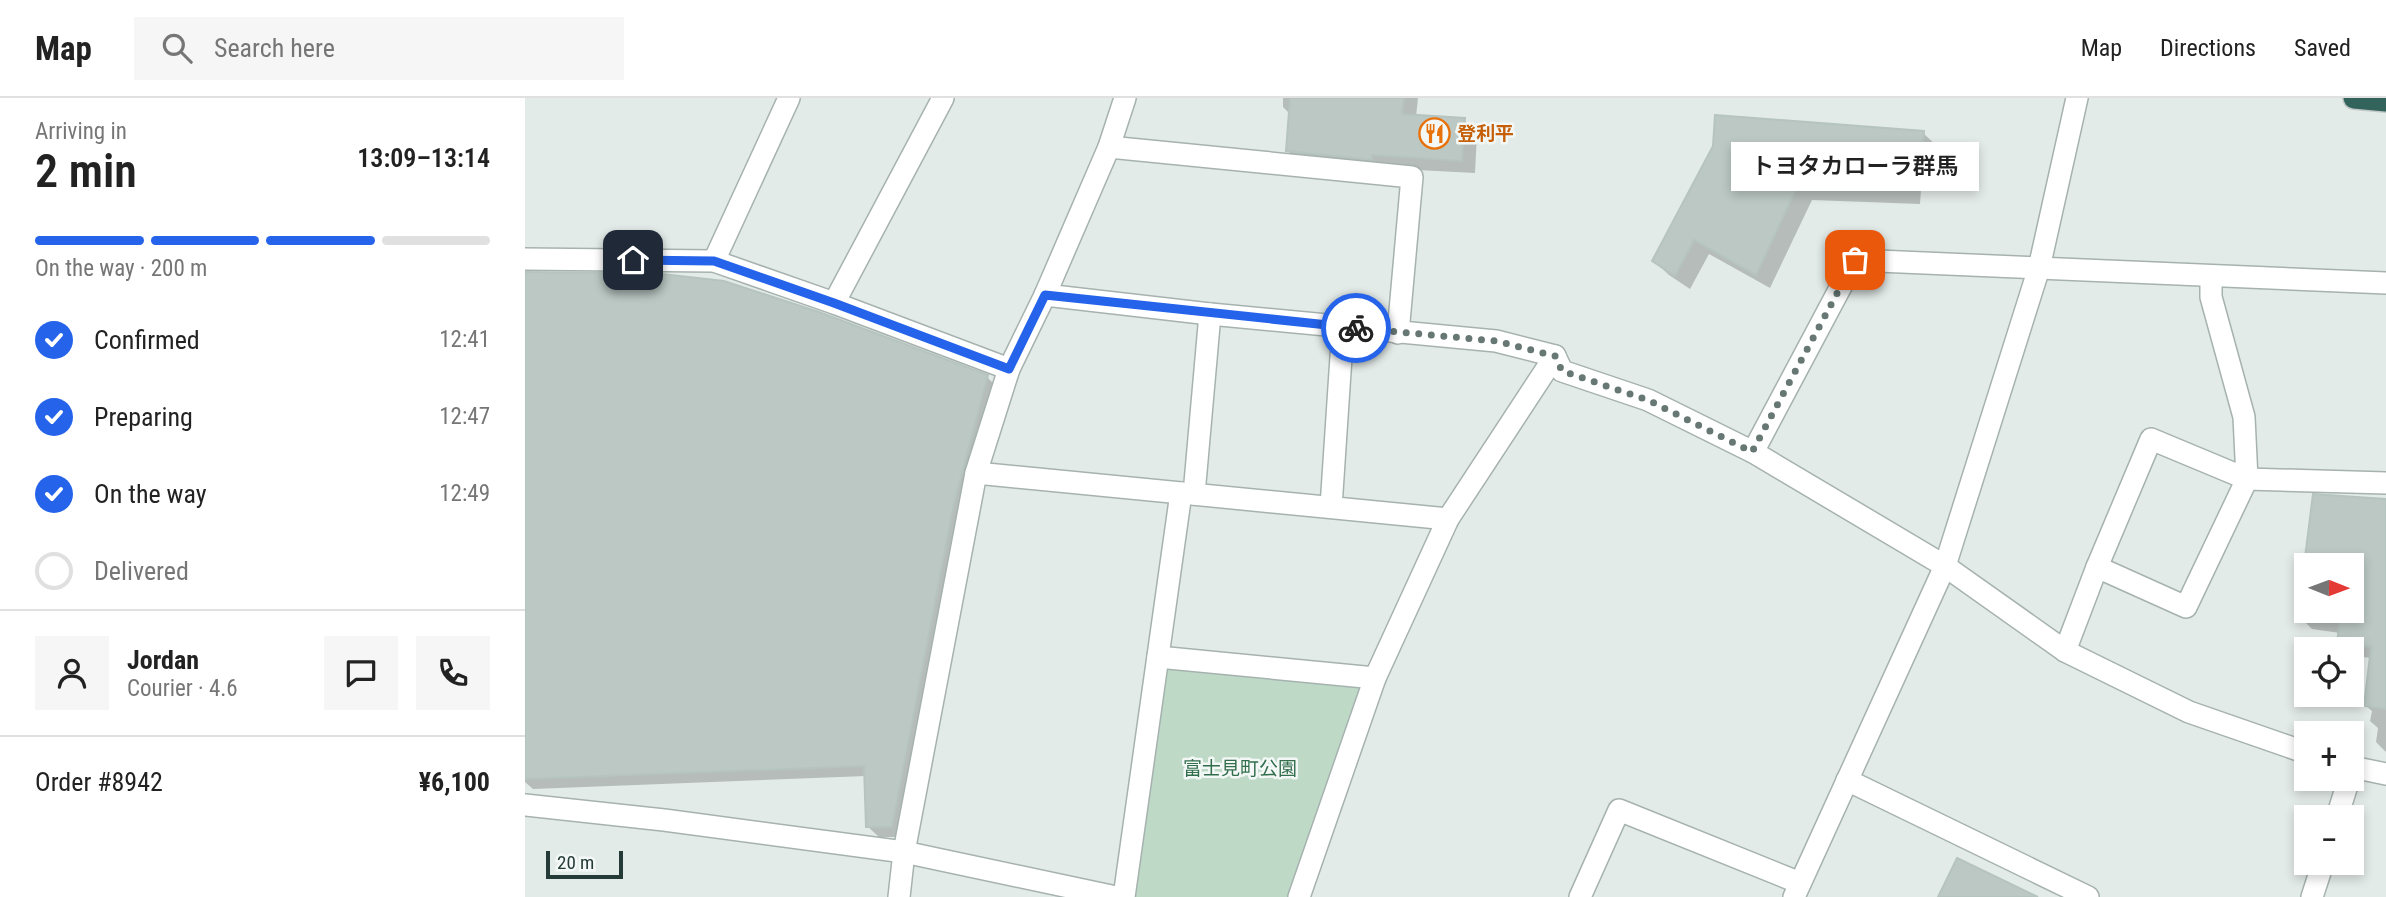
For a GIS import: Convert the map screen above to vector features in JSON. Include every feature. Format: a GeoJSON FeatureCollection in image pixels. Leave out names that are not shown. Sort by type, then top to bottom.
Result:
{"type":"FeatureCollection","features":[{"type":"Feature","properties":{"kind":"highway"},"geometry":{"type":"LineString","coordinates":[[2354,98],[2386,101]]}},
{"type":"Feature","properties":{"kind":"street"},"geometry":{"type":"LineString","coordinates":[[714,261],[789,98]]}},
{"type":"Feature","properties":{"kind":"street"},"geometry":{"type":"LineString","coordinates":[[834,303],[943,98]]}},
{"type":"Feature","properties":{"kind":"street"},"geometry":{"type":"LineString","coordinates":[[899,897],[904,852],[976,473],[1009,369],[1045,295],[1109,146],[1125,98]]}},
{"type":"Feature","properties":{"kind":"street"},"geometry":{"type":"LineString","coordinates":[[1580,897],[1619,810],[1797,890],[1945,566],[2039,268],[2077,98]]}},
{"type":"Feature","properties":{"kind":"street"},"geometry":{"type":"LineString","coordinates":[[1109,146],[1412,177],[1398,332]]}},
{"type":"Feature","properties":{"kind":"street"},"geometry":{"type":"LineString","coordinates":[[525,259],[714,261],[1009,369]]}},
{"type":"Feature","properties":{"kind":"street"},"geometry":{"type":"LineString","coordinates":[[1752,452],[1855,260],[2386,284]]}},
{"type":"Feature","properties":{"kind":"street"},"geometry":{"type":"LineString","coordinates":[[2097,567],[2186,607],[2247,479],[2244,417],[2211,297],[2211,276]]}},
{"type":"Feature","properties":{"kind":"street"},"geometry":{"type":"LineString","coordinates":[[1045,295],[1210,314],[1496,341],[1555,356]]}},
{"type":"Feature","properties":{"kind":"street"},"geometry":{"type":"LineString","coordinates":[[1124,897],[1158,657],[1188,494],[1210,314]]}},
{"type":"Feature","properties":{"kind":"street"},"geometry":{"type":"LineString","coordinates":[[1331,507],[1343,327]]}},
{"type":"Feature","properties":{"kind":"street"},"geometry":{"type":"LineString","coordinates":[[1555,356],[1562,371],[1648,400],[1752,452],[1945,566],[2065,651],[2189,712],[2294,748]]}},
{"type":"Feature","properties":{"kind":"street"},"geometry":{"type":"LineString","coordinates":[[1299,897],[1375,678],[1448,519],[1555,356]]}},
{"type":"Feature","properties":{"kind":"street"},"geometry":{"type":"LineString","coordinates":[[2065,651],[2151,439],[2247,479],[2386,483]]}},
{"type":"Feature","properties":{"kind":"street"},"geometry":{"type":"LineString","coordinates":[[976,473],[1448,519]]}},
{"type":"Feature","properties":{"kind":"street"},"geometry":{"type":"LineString","coordinates":[[1158,657],[1375,678]]}},
{"type":"Feature","properties":{"kind":"street"},"geometry":{"type":"LineString","coordinates":[[2364,770],[2386,774]]}},
{"type":"Feature","properties":{"kind":"street"},"geometry":{"type":"LineString","coordinates":[[1847,780],[2088,897]]}},
{"type":"Feature","properties":{"kind":"street"},"geometry":{"type":"LineString","coordinates":[[525,805],[664,820],[904,852],[1116,897]]}},
{"type":"Feature","properties":{"kind":"street"},"geometry":{"type":"LineString","coordinates":[[2312,897],[2319,875]]}},
{"type":"Feature","properties":{"kind":"green space","name":"富士見町公園"},"geometry":{"type":"Polygon","coordinates":[[[1158,657],[1375,678],[1299,897],[1124,897],[1158,657]]]}},
{"type":"Feature","properties":{"kind":"building"},"geometry":{"type":"Polygon","coordinates":[[[1290,98],[1404,98],[1402,114],[1465,118],[1462,161],[1372,155],[1372,160],[1286,151],[1290,98]]]}},
{"type":"Feature","properties":{"kind":"building"},"geometry":{"type":"Polygon","coordinates":[[[1715,115],[1924,131],[1921,175],[1907,176],[1906,190],[1797,187],[1756,275],[1694,240],[1675,276],[1652,261],[1713,146],[1715,115]]]}},
{"type":"Feature","properties":{"kind":"building"},"geometry":{"type":"Polygon","coordinates":[[[525,272],[662,274],[724,281],[819,312],[988,375],[954,503],[892,827],[866,827],[864,766],[525,779],[525,272]]]}},
{"type":"Feature","properties":{"kind":"building"},"geometry":{"type":"Polygon","coordinates":[[[2313,494],[2386,499],[2386,709],[2364,706],[2371,647],[2364,646],[2364,637],[2338,637],[2340,623],[2364,623],[2364,553],[2306,553],[2313,494]]]}},
{"type":"Feature","properties":{"kind":"building"},"geometry":{"type":"Polygon","coordinates":[[[1957,858],[2038,897],[1938,897],[1957,858]]]}},
{"type":"Feature","properties":{"kind":"way so far"},"geometry":{"type":"LineString","coordinates":[[1356,328],[1496,341],[1555,356],[1562,371],[1648,400],[1752,452],[1855,260]]}},
{"type":"Feature","properties":{"kind":"place","name":"登利平"},"geometry":{"type":"Point","coordinates":[1434,133]}},
{"type":"Feature","properties":{"kind":"place","name":"トヨタカローラ群馬"},"geometry":{"type":"Point","coordinates":[1855,260]}},
{"type":"Feature","properties":{"kind":"route"},"geometry":{"type":"LineString","coordinates":[[633,260],[714,261],[1009,369],[1045,295],[1356,328]]}}]}
